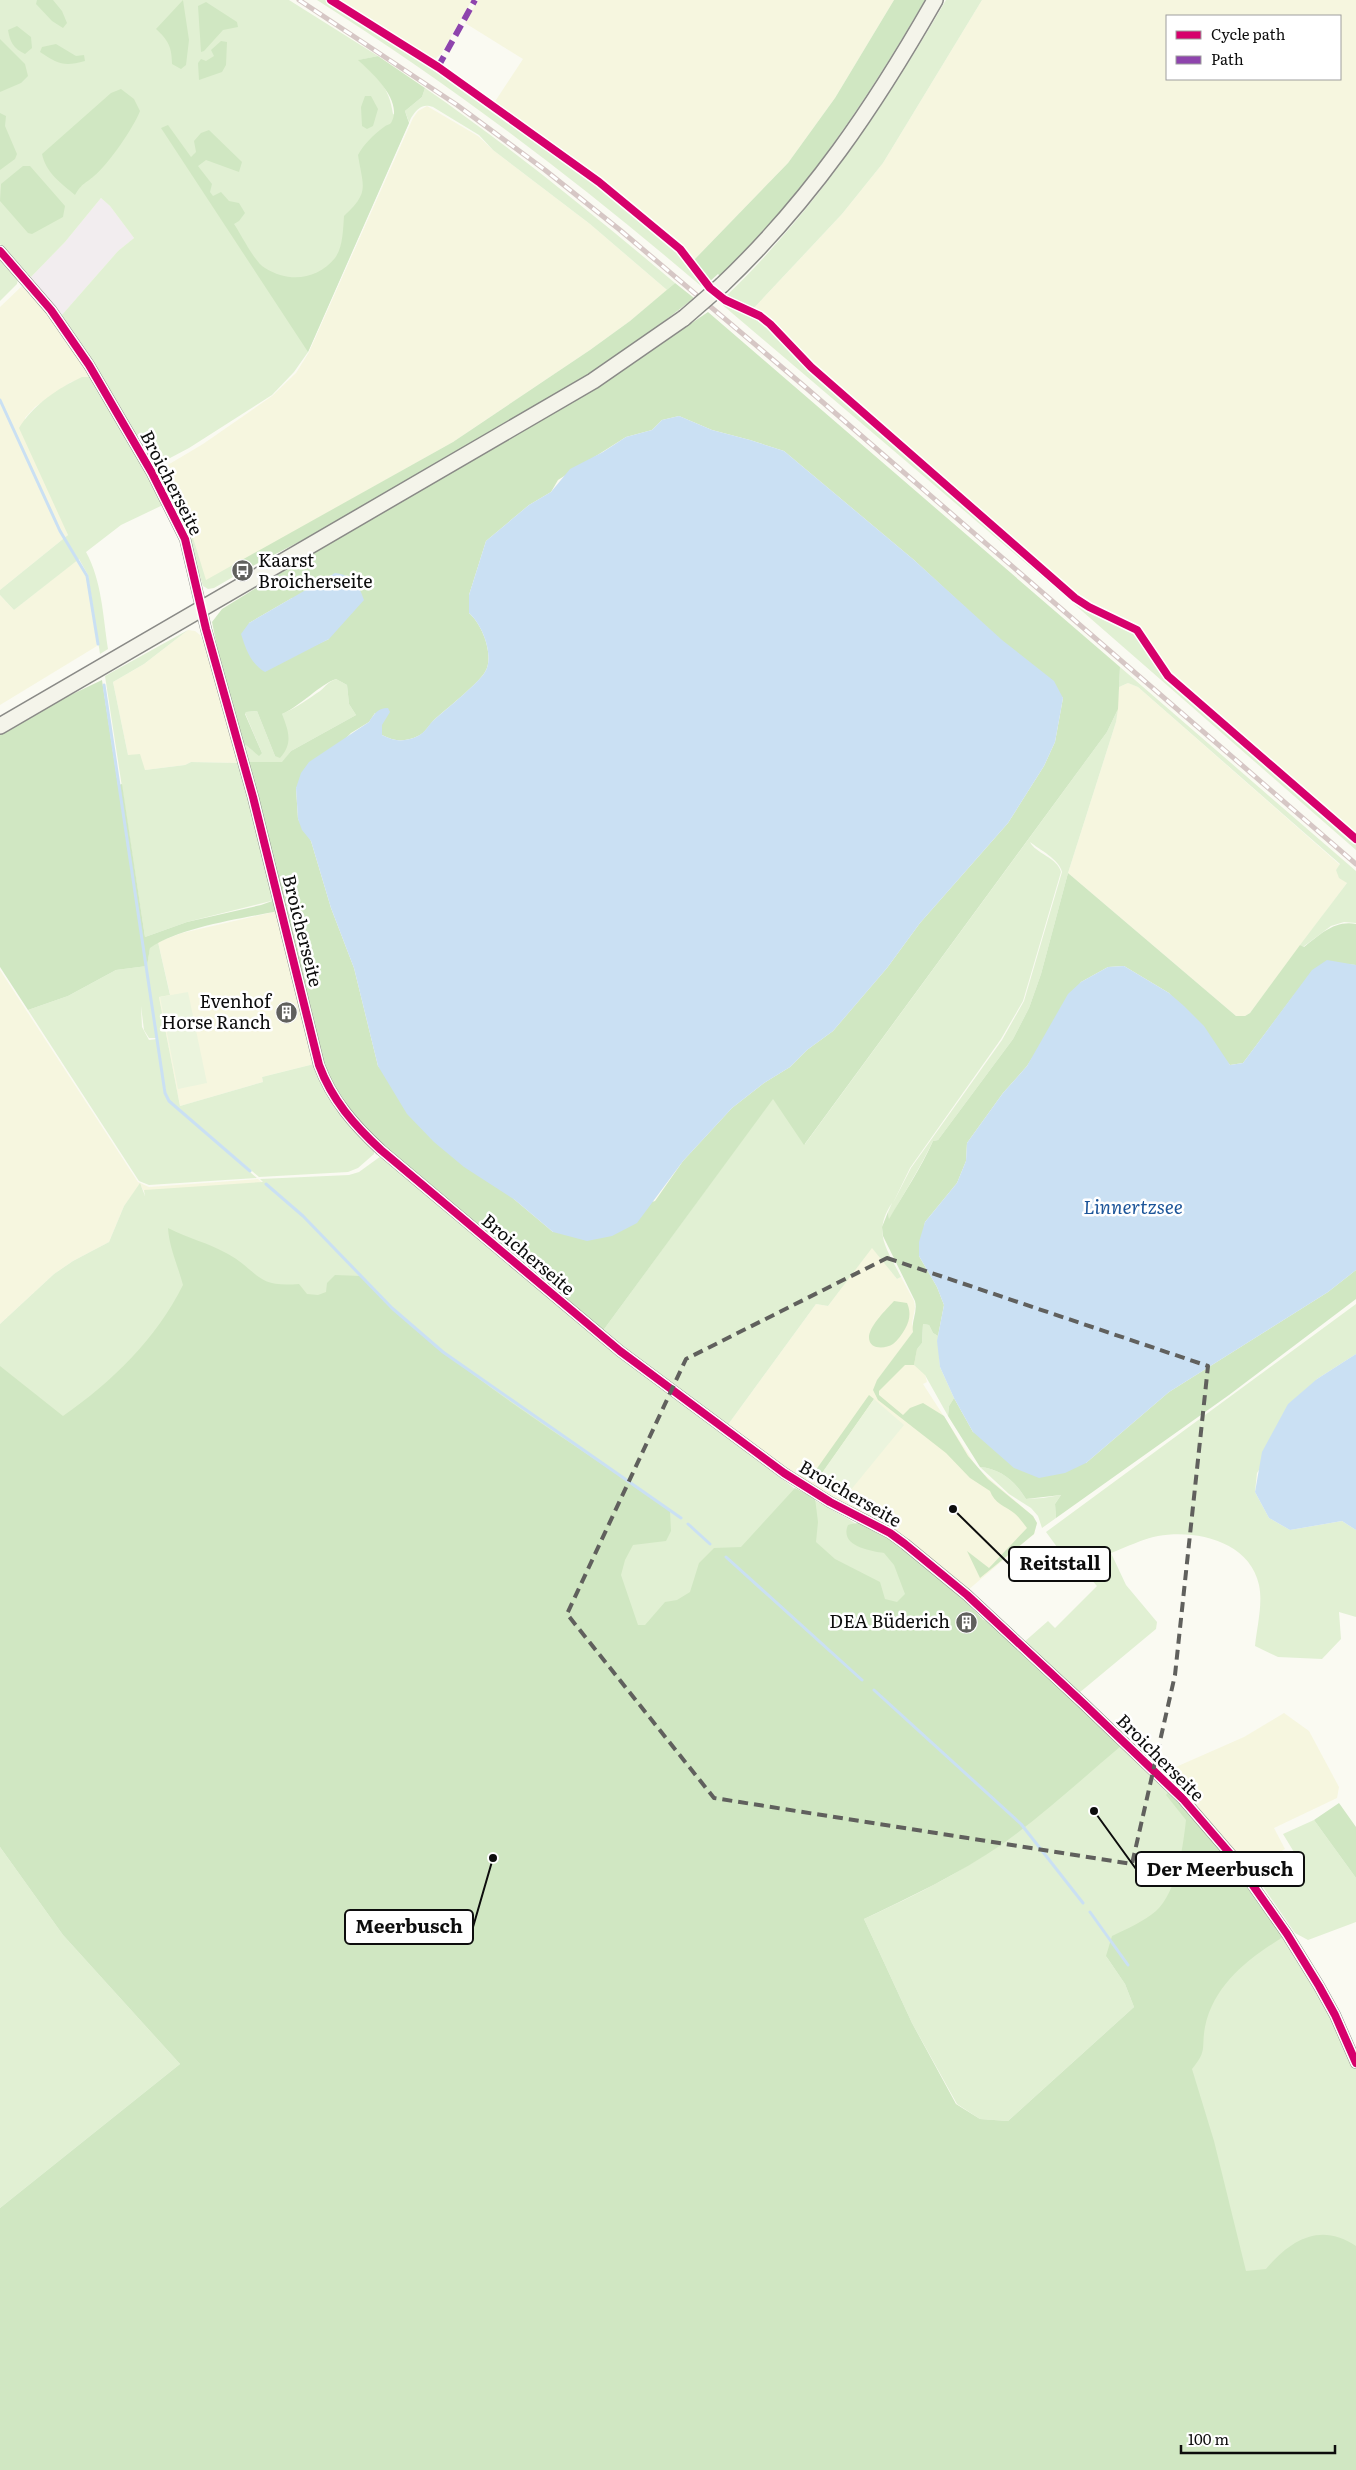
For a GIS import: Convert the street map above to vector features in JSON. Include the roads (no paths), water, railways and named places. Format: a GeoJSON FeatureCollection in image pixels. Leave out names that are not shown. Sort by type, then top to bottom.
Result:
{"type":"FeatureCollection","features":[{"type":"Feature","properties":{"kind":"main road"},"geometry":{"type":"LineString","coordinates":[[0,726],[593,381],[684,318],[722,285],[775,233],[835,159],[876,99],[936,0]]}},
{"type":"Feature","properties":{"kind":"street","name":"Broicherseite"},"geometry":{"type":"LineString","coordinates":[[0,251],[69,333],[152,473],[185,539],[277,892],[319,1065],[330,1090],[346,1114],[381,1150],[613,1346],[784,1473],[830,1502],[890,1533],[905,1544],[967,1595],[1084,1704],[1183,1799],[1247,1876],[1287,1934],[1319,1986],[1335,2015],[1356,2063]]}},
{"type":"Feature","properties":{"kind":"water"},"geometry":{"type":"Polygon","coordinates":[[[679,416],[712,430],[784,451],[914,560],[1002,640],[1054,681],[1063,698],[1055,742],[1044,766],[1008,823],[920,923],[887,968],[833,1031],[807,1050],[790,1067],[764,1083],[732,1108],[683,1161],[637,1223],[612,1236],[587,1241],[553,1232],[515,1200],[464,1167],[434,1142],[407,1114],[378,1066],[354,968],[331,908],[311,841],[302,830],[298,819],[296,788],[301,773],[309,762],[369,722],[379,710],[388,708],[390,712],[382,725],[382,735],[396,740],[409,739],[423,733],[432,722],[476,683],[485,672],[489,658],[486,641],[482,632],[469,613],[469,595],[486,541],[529,505],[551,492],[570,469],[603,452],[626,437],[652,430],[662,420],[679,416]]]}},
{"type":"Feature","properties":{"kind":"water"},"geometry":{"type":"Polygon","coordinates":[[[335,573],[351,578],[360,589],[364,600],[329,639],[265,672],[249,655],[241,634],[249,623],[335,573]]]}},
{"type":"Feature","properties":{"kind":"water","name":"Linnertzsee"},"geometry":{"type":"Polygon","coordinates":[[[1327,960],[1356,965],[1356,1270],[1328,1292],[1169,1392],[1086,1463],[1065,1473],[1039,1478],[1014,1468],[973,1432],[954,1398],[940,1367],[937,1341],[944,1305],[937,1287],[919,1256],[919,1242],[925,1222],[957,1183],[966,1161],[967,1143],[1003,1093],[1027,1066],[1068,994],[1081,982],[1108,967],[1124,966],[1169,993],[1204,1026],[1230,1065],[1243,1063],[1312,970],[1327,960]]]}},
{"type":"Feature","properties":{"kind":"water"},"geometry":{"type":"Polygon","coordinates":[[[1356,1354],[1356,1530],[1342,1521],[1290,1530],[1269,1518],[1255,1492],[1262,1452],[1288,1404],[1317,1379],[1356,1354]]]}},
{"type":"Feature","properties":{"kind":"waterway"},"geometry":{"type":"LineString","coordinates":[[0,400],[60,531],[87,576],[98,644]]}},
{"type":"Feature","properties":{"kind":"waterway"},"geometry":{"type":"LineString","coordinates":[[104,685],[165,1093],[169,1101],[250,1171]]}},
{"type":"Feature","properties":{"kind":"waterway"},"geometry":{"type":"LineString","coordinates":[[266,1184],[303,1216],[392,1308],[443,1352],[681,1518]]}},
{"type":"Feature","properties":{"kind":"waterway"},"geometry":{"type":"LineString","coordinates":[[688,1524],[710,1544]]}},
{"type":"Feature","properties":{"kind":"waterway"},"geometry":{"type":"LineString","coordinates":[[726,1557],[862,1680]]}},
{"type":"Feature","properties":{"kind":"waterway"},"geometry":{"type":"LineString","coordinates":[[874,1690],[1021,1824],[1083,1903]]}},
{"type":"Feature","properties":{"kind":"waterway"},"geometry":{"type":"LineString","coordinates":[[1090,1912],[1128,1965]]}},
{"type":"Feature","properties":{"kind":"railway"},"geometry":{"type":"LineString","coordinates":[[299,0],[457,105],[545,170],[620,230],[804,386],[1356,864]]}},
{"type":"Feature","properties":{"kind":"place","name":"Kaarst Broicherseite"},"geometry":{"type":"Point","coordinates":[242,571]}},
{"type":"Feature","properties":{"kind":"place","name":"Evenhof Horse Ranch"},"geometry":{"type":"Point","coordinates":[287,1012]}},
{"type":"Feature","properties":{"kind":"place","name":"Reitstall"},"geometry":{"type":"Point","coordinates":[953,1509]}},
{"type":"Feature","properties":{"kind":"place","name":"DEA Büderich"},"geometry":{"type":"Point","coordinates":[966,1622]}},
{"type":"Feature","properties":{"kind":"place","name":"Der Meerbusch"},"geometry":{"type":"Point","coordinates":[1094,1811]}},
{"type":"Feature","properties":{"kind":"place","name":"Meerbusch"},"geometry":{"type":"Point","coordinates":[493,1858]}}]}
